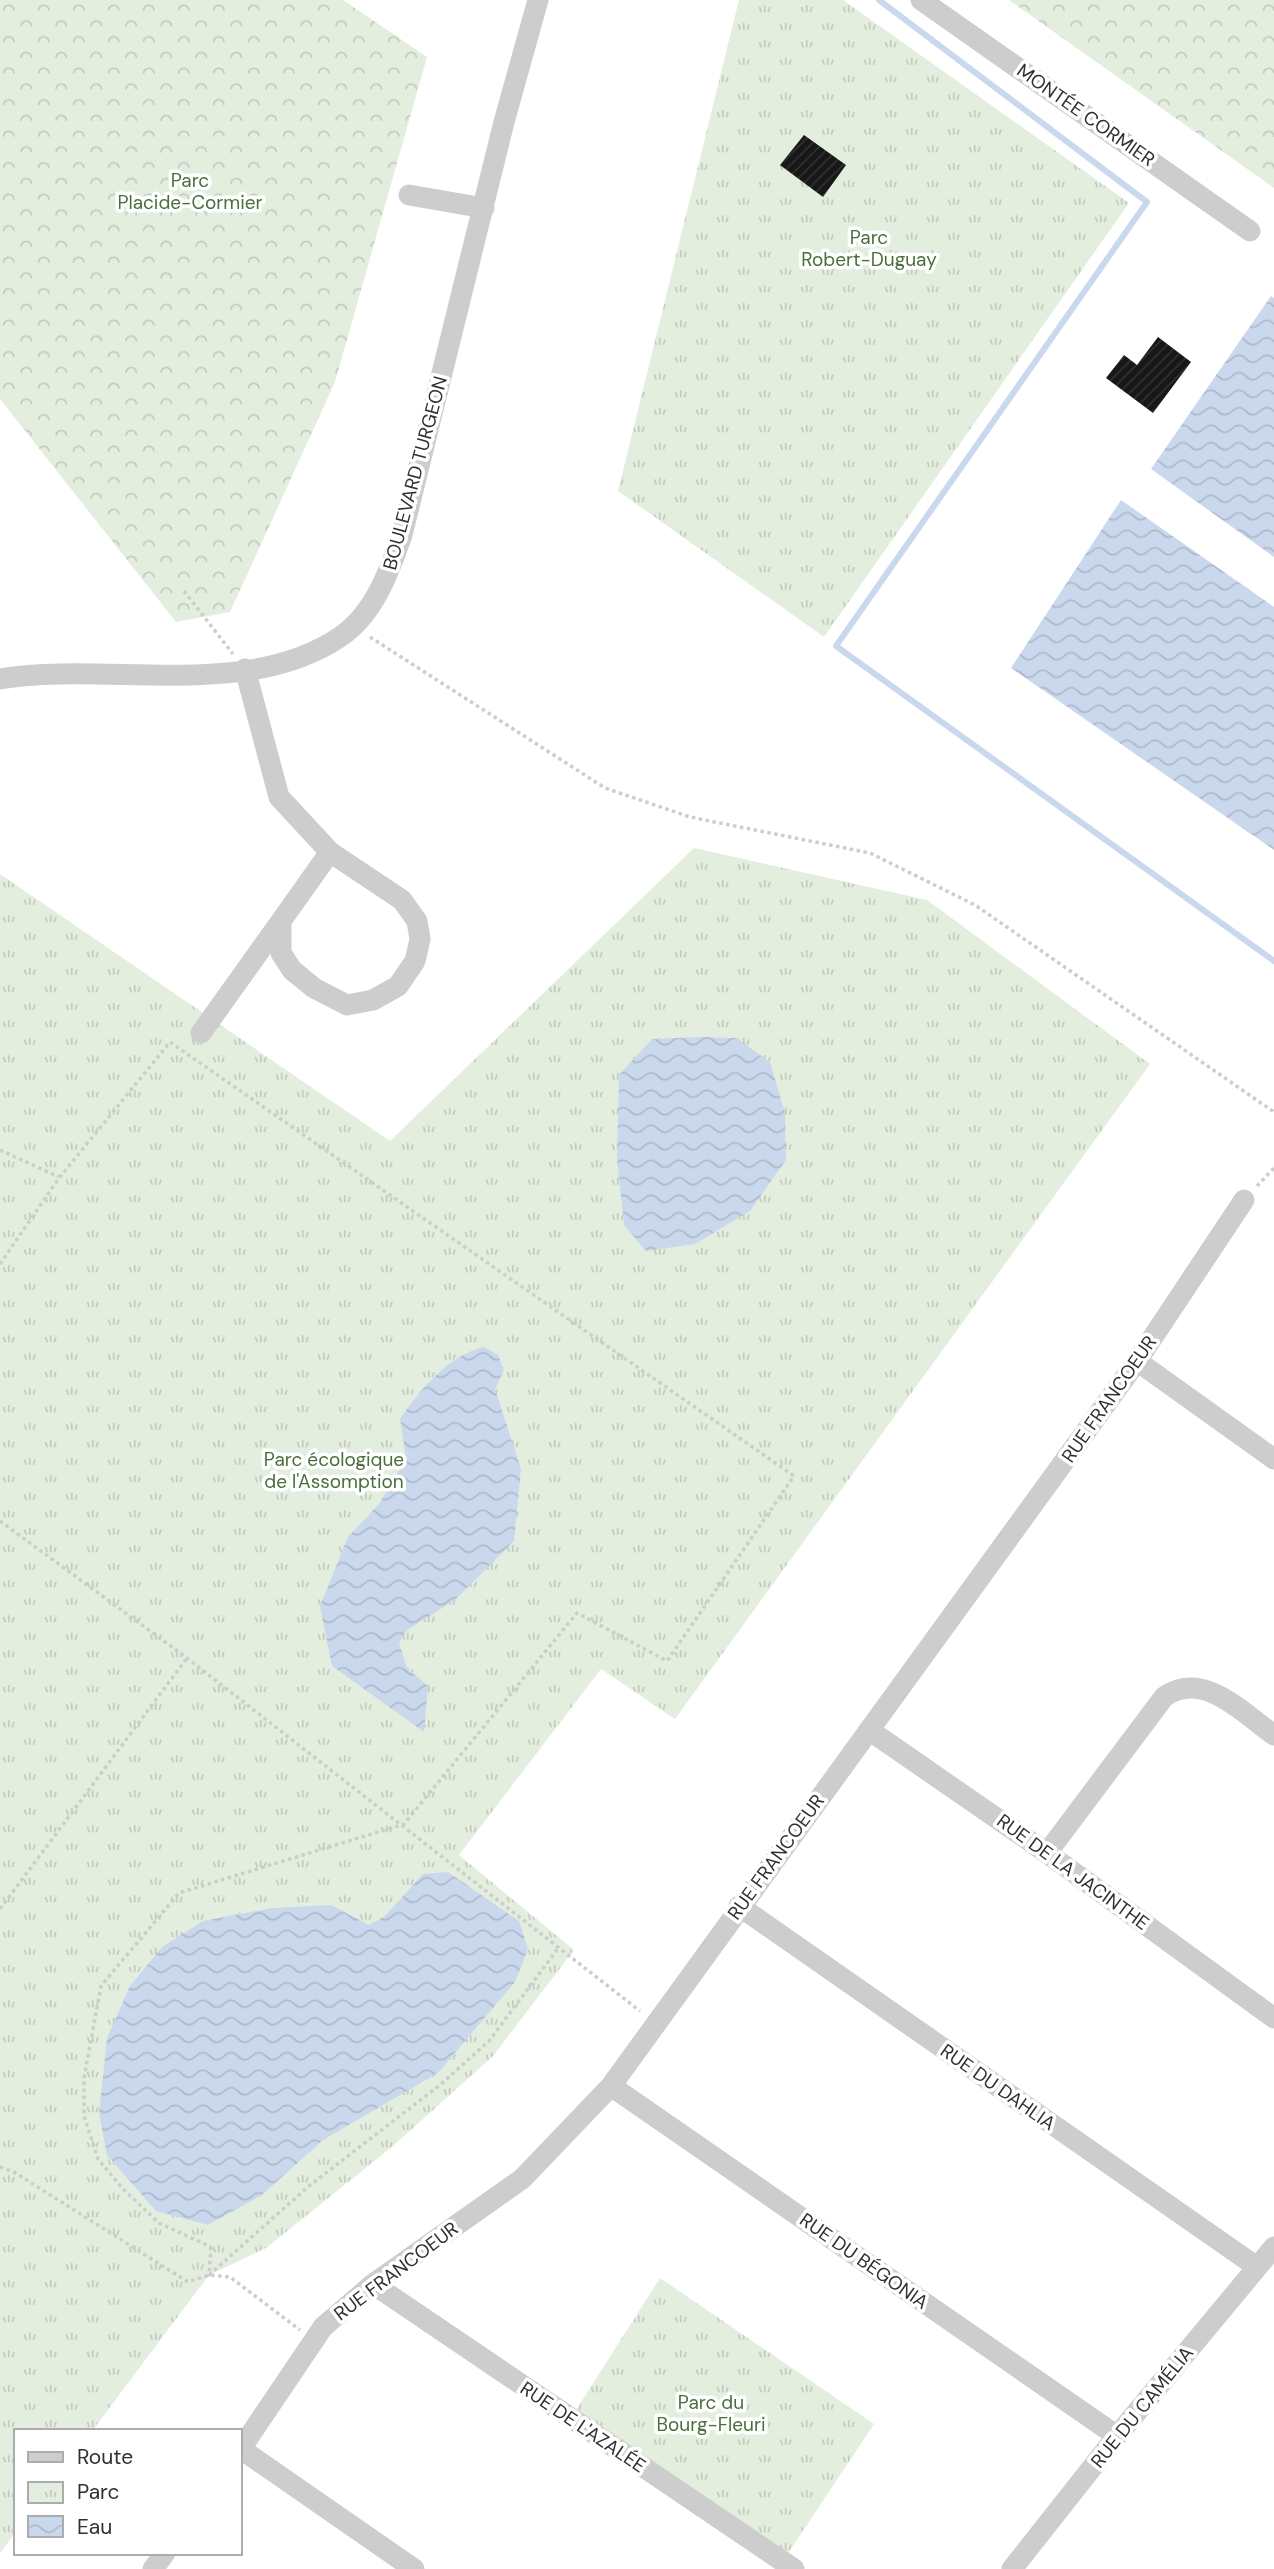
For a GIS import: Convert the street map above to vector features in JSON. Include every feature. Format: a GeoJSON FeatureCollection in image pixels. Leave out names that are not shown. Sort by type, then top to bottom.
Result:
{"type":"FeatureCollection","features":[{"type":"Feature","properties":{"kind":"street","name":"BOULEVARD TURGEON"},"geometry":{"type":"LineString","coordinates":[[0,679],[216,673],[245,669],[289,662],[340,637],[352,625],[386,580],[402,535],[538,0]]}},
{"type":"Feature","properties":{"kind":"street","name":"MONTÉE CORMIER"},"geometry":{"type":"LineString","coordinates":[[922,0],[1250,231]]}},
{"type":"Feature","properties":{"kind":"street"},"geometry":{"type":"LineString","coordinates":[[409,195],[484,208]]}},
{"type":"Feature","properties":{"kind":"street"},"geometry":{"type":"LineString","coordinates":[[245,669],[279,797],[330,852],[402,901],[417,921],[420,939],[415,961],[398,986],[373,1000],[347,1005],[314,988],[292,970],[281,953],[281,921]]}},
{"type":"Feature","properties":{"kind":"street"},"geometry":{"type":"LineString","coordinates":[[201,1033],[330,852]]}},
{"type":"Feature","properties":{"kind":"street","name":"RUE FRANCOEUR"},"geometry":{"type":"LineString","coordinates":[[242,2446],[323,2327],[373,2284],[522,2179],[611,2085],[1137,1361],[1244,1200]]}},
{"type":"Feature","properties":{"kind":"street"},"geometry":{"type":"LineString","coordinates":[[1137,1361],[1274,1459]]}},
{"type":"Feature","properties":{"kind":"street"},"geometry":{"type":"LineString","coordinates":[[1048,1853],[1164,1697],[1176,1688],[1191,1686],[1210,1690],[1274,1735]]}},
{"type":"Feature","properties":{"kind":"street","name":"RUE DE LA JACINTHE"},"geometry":{"type":"LineString","coordinates":[[869,1730],[1048,1853],[1274,2018]]}},
{"type":"Feature","properties":{"kind":"street","name":"RUE DU DAHLIA"},"geometry":{"type":"LineString","coordinates":[[739,1906],[1256,2267]]}},
{"type":"Feature","properties":{"kind":"street","name":"RUE DU BÉGONIA"},"geometry":{"type":"LineString","coordinates":[[611,2085],[1117,2436]]}},
{"type":"Feature","properties":{"kind":"street","name":"RUE DU CAMÉLIA"},"geometry":{"type":"LineString","coordinates":[[1012,2569],[1117,2436],[1274,2247]]}},
{"type":"Feature","properties":{"kind":"street","name":"RUE DE L'AZALÉE"},"geometry":{"type":"LineString","coordinates":[[373,2284],[794,2569]]}},
{"type":"Feature","properties":{"kind":"street"},"geometry":{"type":"LineString","coordinates":[[242,2450],[414,2569]]}},
{"type":"Feature","properties":{"kind":"path"},"geometry":{"type":"LineString","coordinates":[[184,591],[245,669]]}},
{"type":"Feature","properties":{"kind":"path"},"geometry":{"type":"LineString","coordinates":[[352,625],[605,788],[690,817],[870,853],[975,905],[1274,1112]]}},
{"type":"Feature","properties":{"kind":"path"},"geometry":{"type":"LineString","coordinates":[[0,1264],[59,1178],[170,1042],[794,1476],[667,1661],[577,1613],[404,1824],[180,1893],[101,1986],[84,2078],[84,2116],[98,2159],[123,2189],[159,2223],[211,2247],[209,2275]]}},
{"type":"Feature","properties":{"kind":"path"},"geometry":{"type":"LineString","coordinates":[[0,1150],[59,1178]]}},
{"type":"Feature","properties":{"kind":"path"},"geometry":{"type":"LineString","coordinates":[[0,1521],[187,1658],[404,1824],[655,2024]]}},
{"type":"Feature","properties":{"kind":"path"},"geometry":{"type":"LineString","coordinates":[[0,1909],[187,1658]]}},
{"type":"Feature","properties":{"kind":"path"},"geometry":{"type":"LineString","coordinates":[[209,2275],[309,2186],[440,2085],[489,2041],[559,1947]]}},
{"type":"Feature","properties":{"kind":"path"},"geometry":{"type":"LineString","coordinates":[[0,2167],[13,2172],[187,2282],[209,2275],[230,2277],[314,2340]]}},
{"type":"Feature","properties":{"kind":"green space","name":"Parc Placide-Cormier"},"geometry":{"type":"Polygon","coordinates":[[[0,0],[343,0],[427,57],[335,382],[230,612],[176,622],[0,399],[0,0]]]}},
{"type":"Feature","properties":{"kind":"green space","name":"Parc Robert-Duguay"},"geometry":{"type":"Polygon","coordinates":[[[739,0],[843,0],[1129,203],[824,637],[618,491],[739,0]]]}},
{"type":"Feature","properties":{"kind":"green space"},"geometry":{"type":"Polygon","coordinates":[[[1009,0],[1274,0],[1274,188],[1009,0]]]}},
{"type":"Feature","properties":{"kind":"green space","name":"Parc écologique de l'Assomption"},"geometry":{"type":"Polygon","coordinates":[[[694,848],[927,900],[1150,1064],[675,1719],[601,1669],[459,1855],[574,1950],[493,2056],[393,2146],[266,2248],[209,2275],[94,2429],[14,2429],[14,2535],[0,2553],[0,874],[390,1141],[694,848]]]}},
{"type":"Feature","properties":{"kind":"green space","name":"Parc du Bourg-Fleuri"},"geometry":{"type":"Polygon","coordinates":[[[660,2278],[874,2424],[783,2561],[571,2418],[660,2278]]]}},
{"type":"Feature","properties":{"kind":"water"},"geometry":{"type":"Polygon","coordinates":[[[1271,296],[1274,298],[1274,557],[1151,469],[1271,296]]]}},
{"type":"Feature","properties":{"kind":"water"},"geometry":{"type":"Polygon","coordinates":[[[1121,500],[1274,607],[1274,850],[1011,668],[1121,500]]]}},
{"type":"Feature","properties":{"kind":"water"},"geometry":{"type":"Polygon","coordinates":[[[736,1038],[770,1062],[785,1113],[786,1160],[750,1211],[695,1244],[646,1251],[624,1225],[617,1159],[619,1075],[652,1039],[736,1038]]]}},
{"type":"Feature","properties":{"kind":"water"},"geometry":{"type":"Polygon","coordinates":[[[484,1347],[498,1355],[504,1370],[495,1389],[521,1469],[514,1541],[455,1600],[407,1630],[399,1643],[407,1668],[428,1686],[424,1732],[332,1666],[320,1606],[348,1537],[379,1504],[406,1458],[400,1419],[436,1375],[458,1358],[484,1347]]]}},
{"type":"Feature","properties":{"kind":"water"},"geometry":{"type":"Polygon","coordinates":[[[448,1872],[519,1921],[528,1949],[515,1982],[438,2073],[323,2140],[262,2195],[208,2225],[156,2211],[107,2155],[99,2113],[107,2038],[130,1986],[162,1947],[203,1921],[272,1908],[331,1905],[369,1925],[385,1916],[423,1874],[448,1872]]]}},
{"type":"Feature","properties":{"kind":"building"},"geometry":{"type":"Polygon","coordinates":[[[804,135],[846,165],[823,197],[780,165],[804,135]]]}},
{"type":"Feature","properties":{"kind":"building"},"geometry":{"type":"Polygon","coordinates":[[[1158,337],[1191,362],[1153,413],[1106,378],[1124,355],[1137,365],[1158,337]]]}},
{"type":"Feature","properties":{"kind":"waterway"},"geometry":{"type":"LineString","coordinates":[[879,0],[1147,202],[836,646],[1274,961]]}}]}
